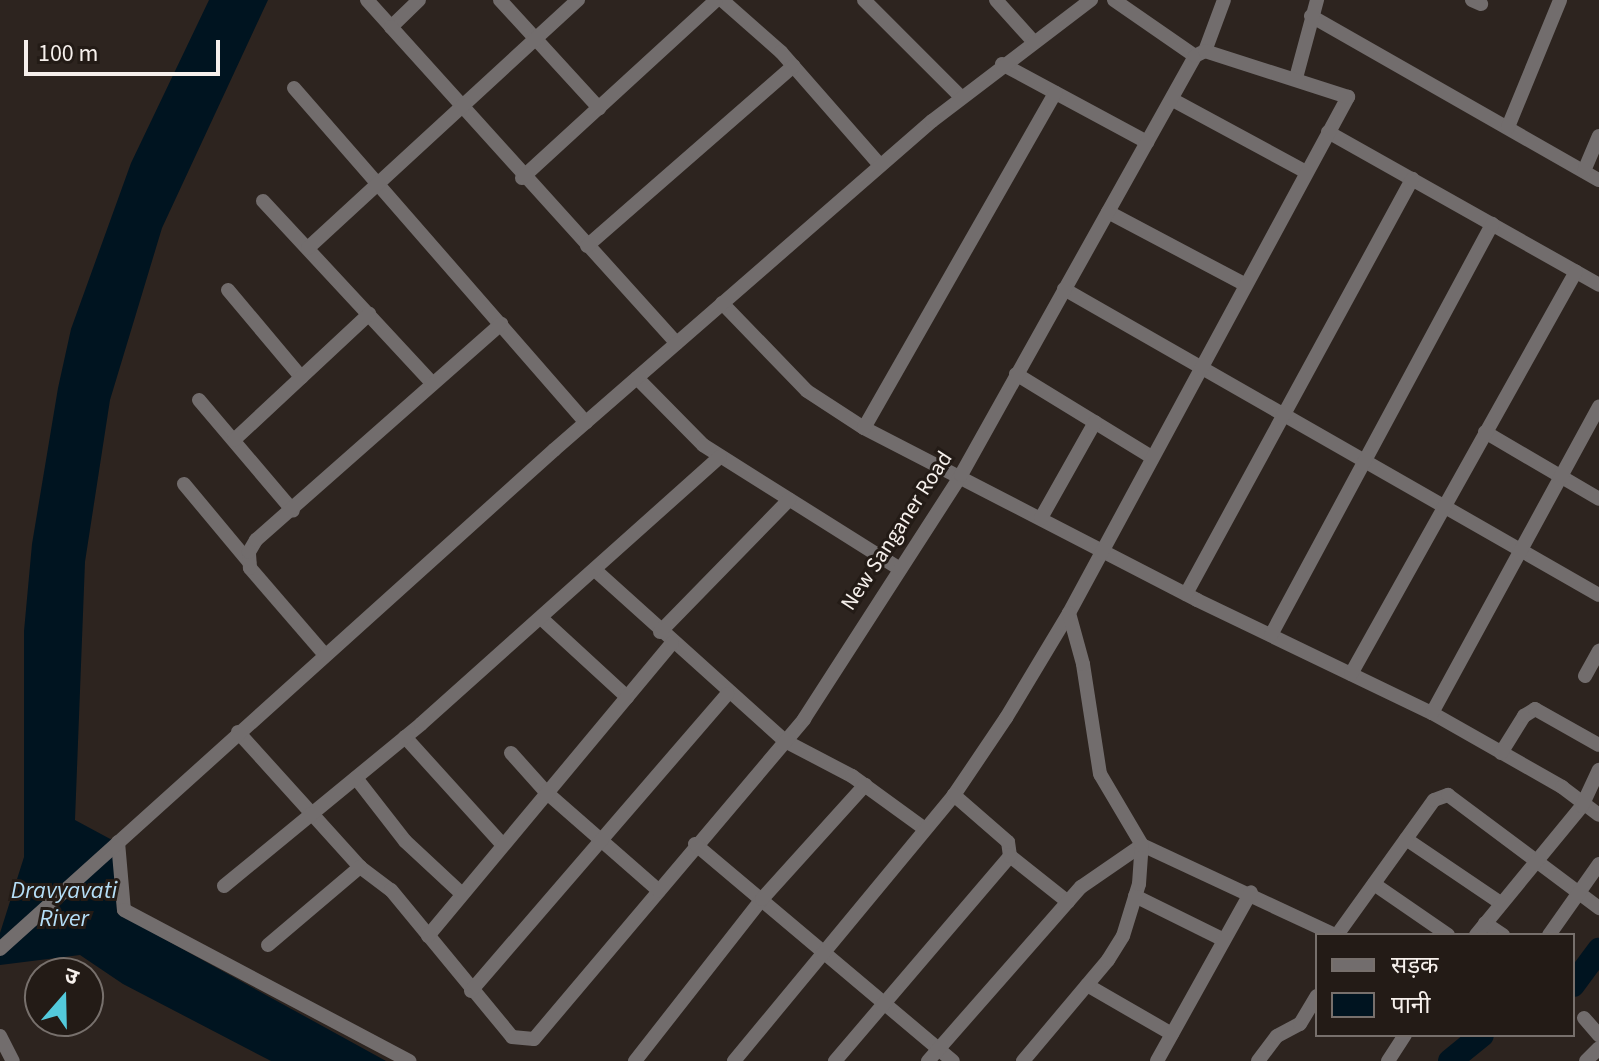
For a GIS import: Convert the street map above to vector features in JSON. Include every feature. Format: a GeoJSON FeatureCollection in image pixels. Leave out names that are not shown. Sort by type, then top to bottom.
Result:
{"type":"FeatureCollection","features":[{"type":"Feature","properties":{"kind":"street"},"geometry":{"type":"LineString","coordinates":[[367,0],[522,178],[677,343]]}},
{"type":"Feature","properties":{"kind":"street"},"geometry":{"type":"LineString","coordinates":[[391,27],[419,0]]}},
{"type":"Feature","properties":{"kind":"street"},"geometry":{"type":"LineString","coordinates":[[500,0],[599,108]]}},
{"type":"Feature","properties":{"kind":"street"},"geometry":{"type":"LineString","coordinates":[[308,248],[375,182],[463,107],[578,0]]}},
{"type":"Feature","properties":{"kind":"street"},"geometry":{"type":"LineString","coordinates":[[522,178],[716,0]]}},
{"type":"Feature","properties":{"kind":"street"},"geometry":{"type":"LineString","coordinates":[[722,0],[793,66],[880,165]]}},
{"type":"Feature","properties":{"kind":"street"},"geometry":{"type":"LineString","coordinates":[[864,0],[961,97]]}},
{"type":"Feature","properties":{"kind":"street"},"geometry":{"type":"LineString","coordinates":[[996,0],[1032,40]]}},
{"type":"Feature","properties":{"kind":"street"},"geometry":{"type":"LineString","coordinates":[[0,949],[238,732],[880,165],[1032,40],[1091,0]]}},
{"type":"Feature","properties":{"kind":"street"},"geometry":{"type":"LineString","coordinates":[[734,1061],[954,795],[1069,613],[1099,550],[1348,97],[1296,78],[1200,54],[1114,0]]}},
{"type":"Feature","properties":{"kind":"street","name":"New Sanganer Road"},"geometry":{"type":"LineString","coordinates":[[471,991],[512,1037],[534,1039],[695,844],[804,719],[897,567],[961,475],[1147,142],[1200,54],[1224,0]]}},
{"type":"Feature","properties":{"kind":"street"},"geometry":{"type":"LineString","coordinates":[[1296,78],[1317,0]]}},
{"type":"Feature","properties":{"kind":"street"},"geometry":{"type":"LineString","coordinates":[[1508,127],[1560,0]]}},
{"type":"Feature","properties":{"kind":"street"},"geometry":{"type":"LineString","coordinates":[[1311,16],[1599,180]]}},
{"type":"Feature","properties":{"kind":"street"},"geometry":{"type":"LineString","coordinates":[[1002,64],[1147,142]]}},
{"type":"Feature","properties":{"kind":"street"},"geometry":{"type":"LineString","coordinates":[[587,246],[793,66]]}},
{"type":"Feature","properties":{"kind":"street"},"geometry":{"type":"LineString","coordinates":[[294,88],[586,423]]}},
{"type":"Feature","properties":{"kind":"street"},"geometry":{"type":"LineString","coordinates":[[864,428],[1055,93]]}},
{"type":"Feature","properties":{"kind":"street"},"geometry":{"type":"LineString","coordinates":[[1173,100],[1306,172]]}},
{"type":"Feature","properties":{"kind":"street"},"geometry":{"type":"LineString","coordinates":[[1328,132],[1599,285]]}},
{"type":"Feature","properties":{"kind":"street"},"geometry":{"type":"LineString","coordinates":[[1584,171],[1599,136]]}},
{"type":"Feature","properties":{"kind":"street"},"geometry":{"type":"LineString","coordinates":[[1186,594],[1412,179]]}},
{"type":"Feature","properties":{"kind":"street"},"geometry":{"type":"LineString","coordinates":[[263,201],[432,383]]}},
{"type":"Feature","properties":{"kind":"street"},"geometry":{"type":"LineString","coordinates":[[1108,212],[1244,284]]}},
{"type":"Feature","properties":{"kind":"street"},"geometry":{"type":"LineString","coordinates":[[1271,635],[1366,465],[1492,224]]}},
{"type":"Feature","properties":{"kind":"street"},"geometry":{"type":"LineString","coordinates":[[1351,674],[1576,272]]}},
{"type":"Feature","properties":{"kind":"street"},"geometry":{"type":"LineString","coordinates":[[1064,289],[1282,418],[1599,595]]}},
{"type":"Feature","properties":{"kind":"street"},"geometry":{"type":"LineString","coordinates":[[228,290],[301,377]]}},
{"type":"Feature","properties":{"kind":"street"},"geometry":{"type":"LineString","coordinates":[[722,303],[807,391],[864,428],[961,475],[1186,594],[1432,713],[1562,787],[1582,806],[1599,815]]}},
{"type":"Feature","properties":{"kind":"street"},"geometry":{"type":"LineString","coordinates":[[234,440],[369,314]]}},
{"type":"Feature","properties":{"kind":"street"},"geometry":{"type":"LineString","coordinates":[[249,562],[256,540],[293,511],[501,324]]}},
{"type":"Feature","properties":{"kind":"street"},"geometry":{"type":"LineString","coordinates":[[1016,374],[1150,456]]}},
{"type":"Feature","properties":{"kind":"street"},"geometry":{"type":"LineString","coordinates":[[637,378],[720,457],[897,567]]}},
{"type":"Feature","properties":{"kind":"street"},"geometry":{"type":"LineString","coordinates":[[199,400],[293,511]]}},
{"type":"Feature","properties":{"kind":"street"},"geometry":{"type":"LineString","coordinates":[[1432,713],[1599,407]]}},
{"type":"Feature","properties":{"kind":"street"},"geometry":{"type":"LineString","coordinates":[[1041,518],[1095,422]]}},
{"type":"Feature","properties":{"kind":"street"},"geometry":{"type":"LineString","coordinates":[[1485,432],[1599,499]]}},
{"type":"Feature","properties":{"kind":"street"},"geometry":{"type":"LineString","coordinates":[[224,886],[310,812],[405,737],[720,457]]}},
{"type":"Feature","properties":{"kind":"street"},"geometry":{"type":"LineString","coordinates":[[184,484],[325,655]]}},
{"type":"Feature","properties":{"kind":"street"},"geometry":{"type":"LineString","coordinates":[[660,632],[789,500]]}},
{"type":"Feature","properties":{"kind":"street"},"geometry":{"type":"LineString","coordinates":[[595,570],[727,694],[785,741],[865,785],[925,829]]}},
{"type":"Feature","properties":{"kind":"street"},"geometry":{"type":"LineString","coordinates":[[1069,613],[1083,664],[1100,774],[1142,845],[1251,892],[1332,933]]}},
{"type":"Feature","properties":{"kind":"street"},"geometry":{"type":"LineString","coordinates":[[541,618],[627,697]]}},
{"type":"Feature","properties":{"kind":"street"},"geometry":{"type":"LineString","coordinates":[[428,936],[672,643]]}},
{"type":"Feature","properties":{"kind":"street"},"geometry":{"type":"LineString","coordinates":[[1585,676],[1599,651]]}},
{"type":"Feature","properties":{"kind":"street"},"geometry":{"type":"LineString","coordinates":[[238,732],[360,867],[391,890],[471,991],[727,694]]}},
{"type":"Feature","properties":{"kind":"street"},"geometry":{"type":"LineString","coordinates":[[1501,753],[1535,709],[1599,745]]}},
{"type":"Feature","properties":{"kind":"street"},"geometry":{"type":"LineString","coordinates":[[405,737],[502,844]]}},
{"type":"Feature","properties":{"kind":"street"},"geometry":{"type":"LineString","coordinates":[[511,753],[546,792],[605,839],[659,891]]}},
{"type":"Feature","properties":{"kind":"street"},"geometry":{"type":"LineString","coordinates":[[1480,929],[1499,902],[1537,862],[1582,806],[1599,770]]}},
{"type":"Feature","properties":{"kind":"street"},"geometry":{"type":"LineString","coordinates":[[356,778],[405,841],[462,894]]}},
{"type":"Feature","properties":{"kind":"street"},"geometry":{"type":"LineString","coordinates":[[635,1061],[762,899],[865,785]]}},
{"type":"Feature","properties":{"kind":"street"},"geometry":{"type":"LineString","coordinates":[[954,795],[1008,842],[1010,856],[1068,902]]}},
{"type":"Feature","properties":{"kind":"street"},"geometry":{"type":"LineString","coordinates":[[1337,933],[1434,800],[1448,795],[1459,798],[1467,810],[1599,908]]}},
{"type":"Feature","properties":{"kind":"street"},"geometry":{"type":"LineString","coordinates":[[1406,839],[1499,902]]}},
{"type":"Feature","properties":{"kind":"street"},"geometry":{"type":"LineString","coordinates":[[118,842],[124,910],[409,1061]]}},
{"type":"Feature","properties":{"kind":"street"},"geometry":{"type":"LineString","coordinates":[[695,844],[824,949],[933,1055],[953,1061]]}},
{"type":"Feature","properties":{"kind":"street"},"geometry":{"type":"LineString","coordinates":[[1023,1061],[1087,985],[1123,936],[1135,896],[1142,845]]}},
{"type":"Feature","properties":{"kind":"street"},"geometry":{"type":"LineString","coordinates":[[933,1055],[1068,902],[1108,865],[1142,845]]}},
{"type":"Feature","properties":{"kind":"street"},"geometry":{"type":"LineString","coordinates":[[835,1061],[1010,856]]}},
{"type":"Feature","properties":{"kind":"street"},"geometry":{"type":"LineString","coordinates":[[1550,933],[1599,864]]}},
{"type":"Feature","properties":{"kind":"street"},"geometry":{"type":"LineString","coordinates":[[268,945],[360,867]]}},
{"type":"Feature","properties":{"kind":"street"},"geometry":{"type":"LineString","coordinates":[[1374,884],[1445,933]]}},
{"type":"Feature","properties":{"kind":"street"},"geometry":{"type":"LineString","coordinates":[[1157,1061],[1251,892]]}},
{"type":"Feature","properties":{"kind":"street"},"geometry":{"type":"LineString","coordinates":[[1135,896],[1224,940]]}},
{"type":"Feature","properties":{"kind":"street"},"geometry":{"type":"LineString","coordinates":[[1087,985],[1172,1034]]}},
{"type":"Feature","properties":{"kind":"street"},"geometry":{"type":"LineString","coordinates":[[1258,1061],[1277,1036],[1300,1024],[1315,999]]}},
{"type":"Feature","properties":{"kind":"street"},"geometry":{"type":"LineString","coordinates":[[1584,1018],[1599,1035]]}},
{"type":"Feature","properties":{"kind":"street"},"geometry":{"type":"LineString","coordinates":[[0,1036],[13,1061]]}},
{"type":"Feature","properties":{"kind":"street"},"geometry":{"type":"LineString","coordinates":[[1388,1061],[1404,1037]]}},
{"type":"Feature","properties":{"kind":"street"},"geometry":{"type":"LineString","coordinates":[[1586,1061],[1599,1048]]}},
{"type":"Feature","properties":{"kind":"water","name":"Dravyavati River"},"geometry":{"type":"Polygon","coordinates":[[[209,0],[268,0],[162,228],[110,400],[85,562],[75,820],[114,841],[117,913],[386,1061],[271,1061],[123,984],[104,971],[104,957],[24,957],[24,962],[0,965],[0,933],[24,857],[24,631],[32,544],[71,329],[131,163],[209,0]]]}},
{"type":"Feature","properties":{"kind":"waterway"},"geometry":{"type":"LineString","coordinates":[[1575,982],[1599,950]]}},
{"type":"Feature","properties":{"kind":"waterway"},"geometry":{"type":"LineString","coordinates":[[1450,1061],[1480,1037]]}}]}
